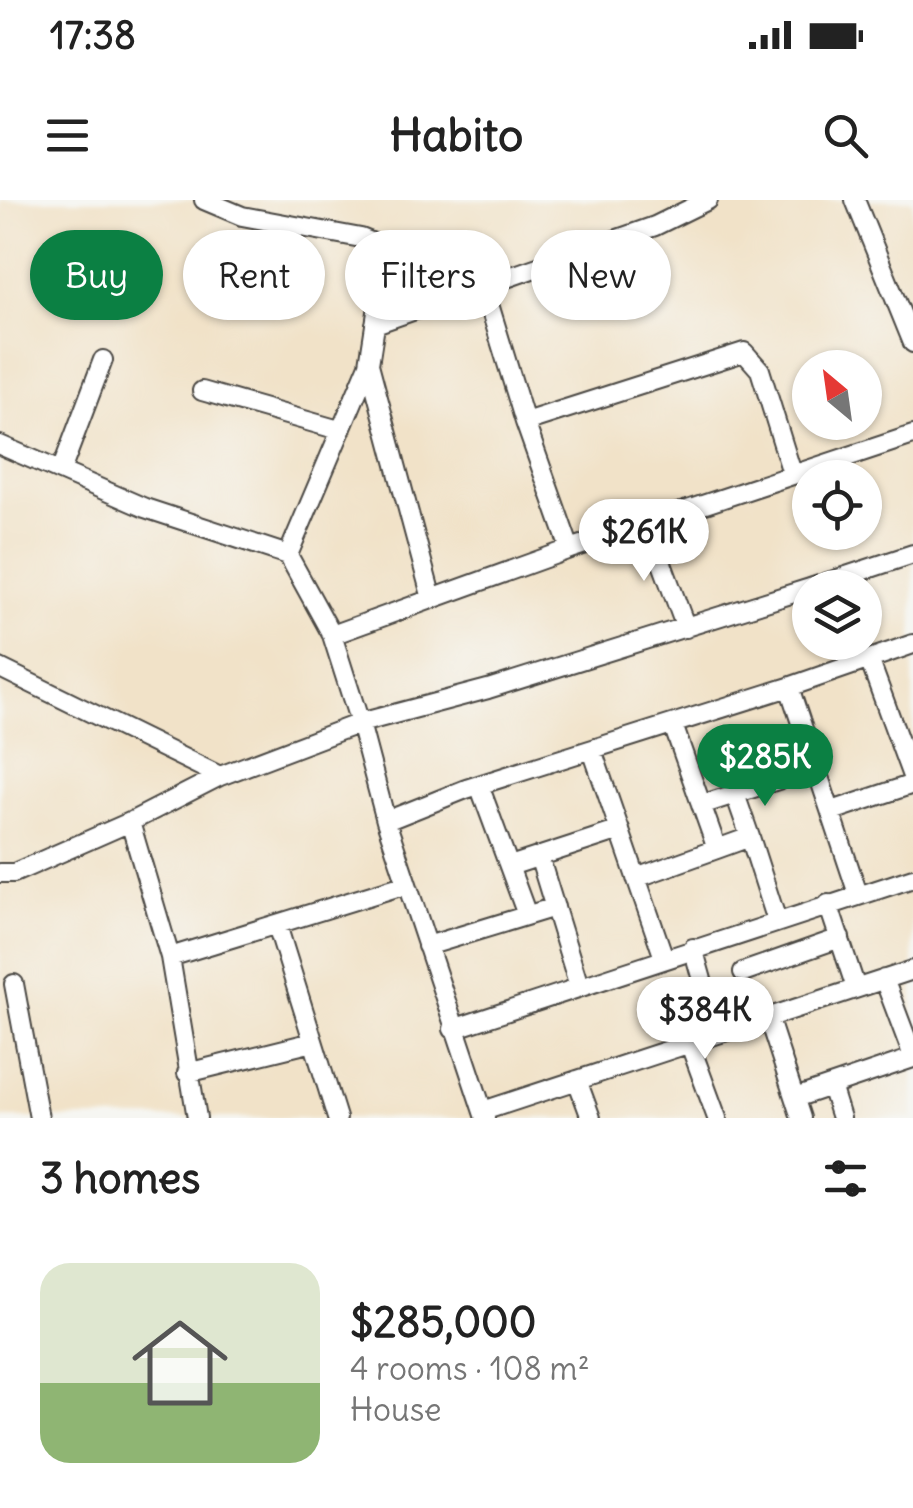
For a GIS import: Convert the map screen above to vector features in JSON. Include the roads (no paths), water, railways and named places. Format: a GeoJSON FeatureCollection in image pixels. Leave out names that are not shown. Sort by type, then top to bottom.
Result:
{"type":"FeatureCollection","features":[{"type":"Feature","properties":{"kind":"street"},"geometry":{"type":"LineString","coordinates":[[204,200],[242,216],[345,235]]}},
{"type":"Feature","properties":{"kind":"street"},"geometry":{"type":"LineString","coordinates":[[511,278],[654,226],[708,200]]}},
{"type":"Feature","properties":{"kind":"street"},"geometry":{"type":"LineString","coordinates":[[855,200],[913,343]]}},
{"type":"Feature","properties":{"kind":"street"},"geometry":{"type":"LineString","coordinates":[[288,555],[369,364],[376,320]]}},
{"type":"Feature","properties":{"kind":"street"},"geometry":{"type":"LineString","coordinates":[[375,324],[387,320]]}},
{"type":"Feature","properties":{"kind":"street"},"geometry":{"type":"LineString","coordinates":[[494,320],[570,548]]}},
{"type":"Feature","properties":{"kind":"street"},"geometry":{"type":"LineString","coordinates":[[332,635],[570,548],[792,473],[760,370],[744,352],[526,422]]}},
{"type":"Feature","properties":{"kind":"street"},"geometry":{"type":"LineString","coordinates":[[61,471],[103,360]]}},
{"type":"Feature","properties":{"kind":"street"},"geometry":{"type":"LineString","coordinates":[[369,364],[432,598]]}},
{"type":"Feature","properties":{"kind":"street"},"geometry":{"type":"LineString","coordinates":[[202,392],[339,430]]}},
{"type":"Feature","properties":{"kind":"street"},"geometry":{"type":"LineString","coordinates":[[833,460],[913,435]]}},
{"type":"Feature","properties":{"kind":"street"},"geometry":{"type":"LineString","coordinates":[[0,445],[146,508],[288,555],[332,635],[386,821],[484,1115],[689,1042],[913,970]]}},
{"type":"Feature","properties":{"kind":"street"},"geometry":{"type":"LineString","coordinates":[[648,523],[686,628]]}},
{"type":"Feature","properties":{"kind":"street"},"geometry":{"type":"LineString","coordinates":[[865,570],[913,554]]}},
{"type":"Feature","properties":{"kind":"street"},"geometry":{"type":"LineString","coordinates":[[0,873],[14,873],[130,822],[220,776],[360,722],[488,690],[792,594]]}},
{"type":"Feature","properties":{"kind":"street"},"geometry":{"type":"LineString","coordinates":[[882,655],[913,644]]}},
{"type":"Feature","properties":{"kind":"street"},"geometry":{"type":"LineString","coordinates":[[386,821],[479,785],[866,660]]}},
{"type":"Feature","properties":{"kind":"street"},"geometry":{"type":"LineString","coordinates":[[832,812],[913,782],[906,736],[869,660]]}},
{"type":"Feature","properties":{"kind":"street"},"geometry":{"type":"LineString","coordinates":[[0,668],[220,776]]}},
{"type":"Feature","properties":{"kind":"street"},"geometry":{"type":"LineString","coordinates":[[789,688],[858,894]]}},
{"type":"Feature","properties":{"kind":"street"},"geometry":{"type":"LineString","coordinates":[[673,725],[717,848]]}},
{"type":"Feature","properties":{"kind":"street"},"geometry":{"type":"LineString","coordinates":[[592,750],[664,958]]}},
{"type":"Feature","properties":{"kind":"street"},"geometry":{"type":"LineString","coordinates":[[701,805],[815,768]]}},
{"type":"Feature","properties":{"kind":"street"},"geometry":{"type":"LineString","coordinates":[[479,785],[527,915]]}},
{"type":"Feature","properties":{"kind":"street"},"geometry":{"type":"LineString","coordinates":[[735,794],[777,920]]}},
{"type":"Feature","properties":{"kind":"street"},"geometry":{"type":"LineString","coordinates":[[130,822],[170,957],[197,1118]]}},
{"type":"Feature","properties":{"kind":"street"},"geometry":{"type":"LineString","coordinates":[[510,866],[620,830]]}},
{"type":"Feature","properties":{"kind":"street"},"geometry":{"type":"LineString","coordinates":[[636,878],[750,837]]}},
{"type":"Feature","properties":{"kind":"street"},"geometry":{"type":"LineString","coordinates":[[539,856],[580,986]]}},
{"type":"Feature","properties":{"kind":"street"},"geometry":{"type":"LineString","coordinates":[[453,1029],[913,878]]}},
{"type":"Feature","properties":{"kind":"street"},"geometry":{"type":"LineString","coordinates":[[170,957],[407,884]]}},
{"type":"Feature","properties":{"kind":"street"},"geometry":{"type":"LineString","coordinates":[[828,904],[856,988]]}},
{"type":"Feature","properties":{"kind":"street"},"geometry":{"type":"LineString","coordinates":[[427,946],[554,907]]}},
{"type":"Feature","properties":{"kind":"street"},"geometry":{"type":"LineString","coordinates":[[277,925],[337,1118]]}},
{"type":"Feature","properties":{"kind":"street"},"geometry":{"type":"LineString","coordinates":[[743,972],[840,938]]}},
{"type":"Feature","properties":{"kind":"street"},"geometry":{"type":"LineString","coordinates":[[692,948],[717,1033]]}},
{"type":"Feature","properties":{"kind":"street"},"geometry":{"type":"LineString","coordinates":[[795,1098],[913,1057],[884,979]]}},
{"type":"Feature","properties":{"kind":"street"},"geometry":{"type":"LineString","coordinates":[[14,984],[39,1118]]}},
{"type":"Feature","properties":{"kind":"street"},"geometry":{"type":"LineString","coordinates":[[768,1016],[801,1118]]}},
{"type":"Feature","properties":{"kind":"street"},"geometry":{"type":"LineString","coordinates":[[187,1072],[313,1042]]}},
{"type":"Feature","properties":{"kind":"street"},"geometry":{"type":"LineString","coordinates":[[689,1042],[716,1118]]}},
{"type":"Feature","properties":{"kind":"street"},"geometry":{"type":"LineString","coordinates":[[577,1080],[590,1118]]}},
{"type":"Feature","properties":{"kind":"street"},"geometry":{"type":"LineString","coordinates":[[831,1086],[841,1118]]}}]}
